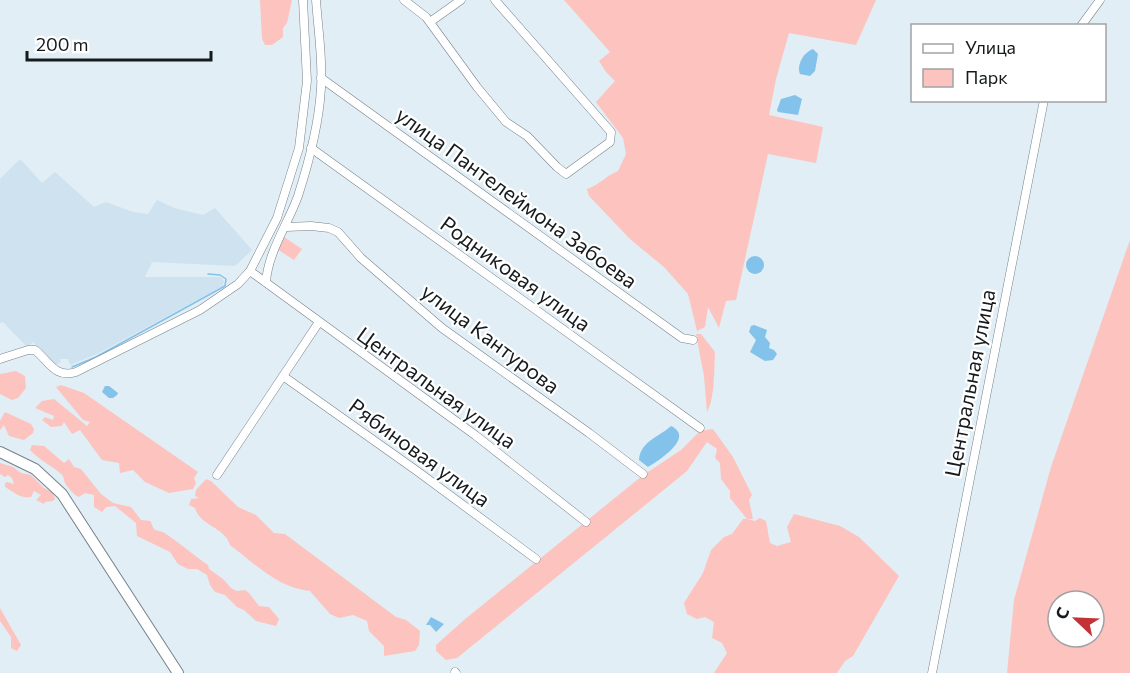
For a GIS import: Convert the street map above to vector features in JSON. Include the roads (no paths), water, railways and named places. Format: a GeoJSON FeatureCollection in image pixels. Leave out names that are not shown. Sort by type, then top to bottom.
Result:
{"type":"FeatureCollection","features":[{"type":"Feature","properties":{"kind":"main road"},"geometry":{"type":"LineString","coordinates":[[0,452],[35,469],[62,494],[178,673]]}},
{"type":"Feature","properties":{"kind":"street"},"geometry":{"type":"LineString","coordinates":[[0,359],[35,350],[54,370],[69,374],[75,372],[200,310],[238,284],[250,271],[277,218],[299,148],[307,81],[303,0]]}},
{"type":"Feature","properties":{"kind":"street"},"geometry":{"type":"LineString","coordinates":[[266,282],[272,255],[298,196],[317,118],[321,78],[316,0]]}},
{"type":"Feature","properties":{"kind":"street"},"geometry":{"type":"LineString","coordinates":[[404,0],[420,11],[430,22],[477,87],[506,122],[527,135],[566,174],[610,142],[611,132],[495,0]]}},
{"type":"Feature","properties":{"kind":"street"},"geometry":{"type":"LineString","coordinates":[[430,22],[461,0]]}},
{"type":"Feature","properties":{"kind":"street"},"geometry":{"type":"LineString","coordinates":[[1082,24],[1100,0]]}},
{"type":"Feature","properties":{"kind":"street","name":"улица Пантелеймона Забоева"},"geometry":{"type":"LineString","coordinates":[[321,78],[682,338],[693,340]]}},
{"type":"Feature","properties":{"kind":"street","name":"Центральная улица"},"geometry":{"type":"LineString","coordinates":[[932,673],[1044,102]]}},
{"type":"Feature","properties":{"kind":"street","name":"Родниковая улица"},"geometry":{"type":"LineString","coordinates":[[311,148],[700,428]]}},
{"type":"Feature","properties":{"kind":"street","name":"улица Кантурова"},"geometry":{"type":"LineString","coordinates":[[286,227],[310,226],[329,228],[338,232],[361,258],[442,328],[643,474]]}},
{"type":"Feature","properties":{"kind":"street","name":"Центральная улица"},"geometry":{"type":"LineString","coordinates":[[250,271],[475,435],[586,522]]}},
{"type":"Feature","properties":{"kind":"street"},"geometry":{"type":"LineString","coordinates":[[217,475],[319,322]]}},
{"type":"Feature","properties":{"kind":"street","name":"Рябиновая улица"},"geometry":{"type":"LineString","coordinates":[[283,376],[536,559]]}},
{"type":"Feature","properties":{"kind":"water"},"geometry":{"type":"Polygon","coordinates":[[[813,49],[818,54],[815,71],[810,76],[800,74],[799,67],[802,59],[813,49]]]}},
{"type":"Feature","properties":{"kind":"water"},"geometry":{"type":"Polygon","coordinates":[[[795,95],[802,99],[798,115],[778,112],[781,99],[795,95]]]}},
{"type":"Feature","properties":{"kind":"water"},"geometry":{"type":"Polygon","coordinates":[[[755,256],[761,259],[764,265],[761,271],[755,274],[749,271],[746,265],[749,259],[755,256]]]}},
{"type":"Feature","properties":{"kind":"water"},"geometry":{"type":"Polygon","coordinates":[[[751,326],[767,330],[765,337],[770,343],[769,348],[777,354],[773,360],[765,361],[750,352],[756,340],[749,332],[751,326]]]}},
{"type":"Feature","properties":{"kind":"water"},"geometry":{"type":"Polygon","coordinates":[[[105,386],[109,386],[118,393],[117,395],[109,398],[102,392],[105,386]]]}},
{"type":"Feature","properties":{"kind":"water"},"geometry":{"type":"Polygon","coordinates":[[[671,426],[679,436],[677,442],[667,454],[648,467],[639,460],[640,453],[647,444],[671,426]]]}},
{"type":"Feature","properties":{"kind":"water"},"geometry":{"type":"Polygon","coordinates":[[[431,617],[444,624],[436,632],[430,625],[426,625],[431,617]]]}},
{"type":"Feature","properties":{"kind":"waterway"},"geometry":{"type":"LineString","coordinates":[[72,367],[96,357],[225,286],[226,279],[220,275],[208,274]]}}]}
